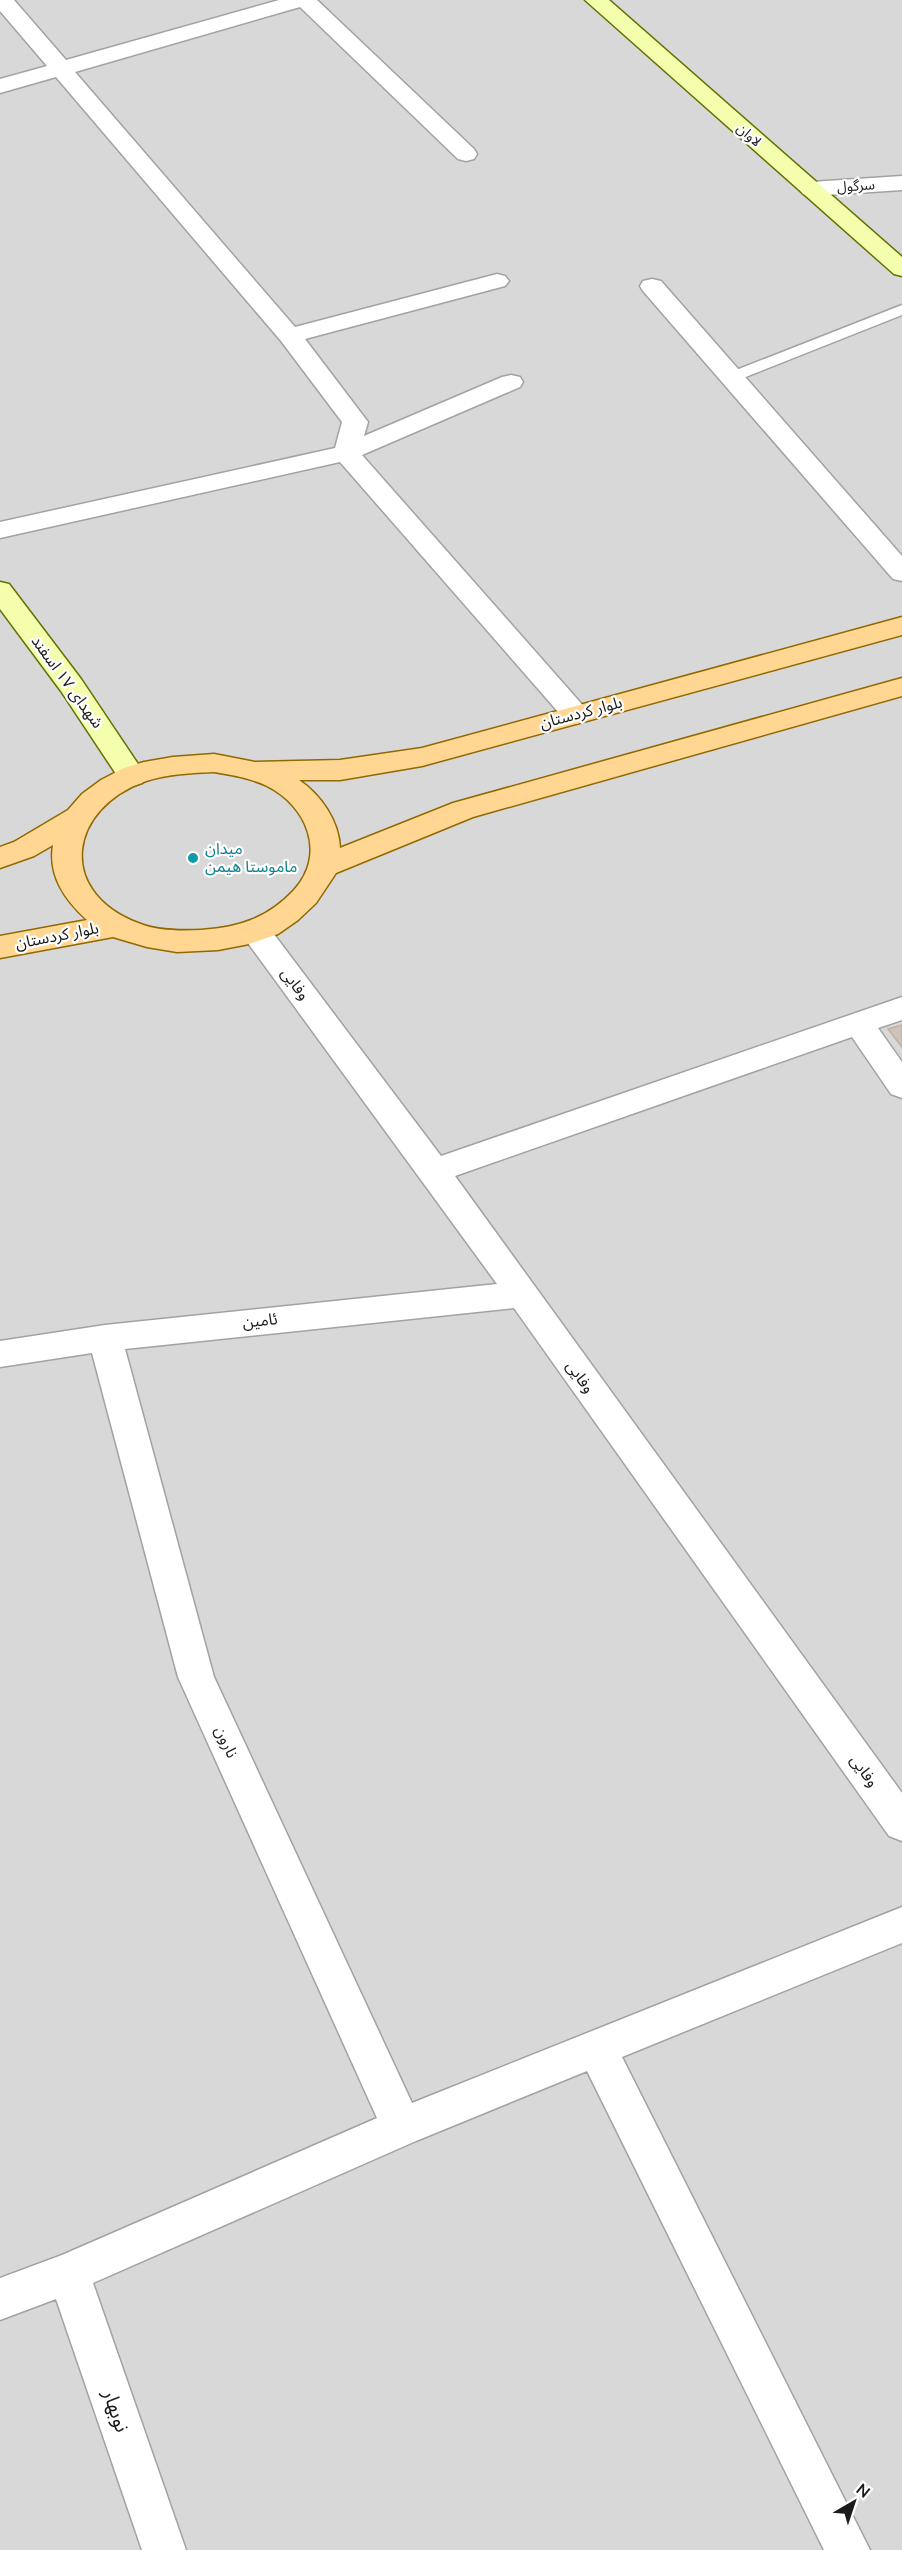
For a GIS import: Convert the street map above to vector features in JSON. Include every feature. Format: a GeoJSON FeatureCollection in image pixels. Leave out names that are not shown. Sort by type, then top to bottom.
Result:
{"type":"FeatureCollection","features":[{"type":"Feature","properties":{"kind":"main road","name":"بلوار کردستان"},"geometry":{"type":"LineString","coordinates":[[254,770],[340,770],[422,757],[902,626]]}},
{"type":"Feature","properties":{"kind":"main road"},"geometry":{"type":"LineString","coordinates":[[324,866],[463,810],[902,687]]}},
{"type":"Feature","properties":{"kind":"main road"},"geometry":{"type":"LineString","coordinates":[[0,858],[24,849],[76,818],[100,794],[132,776],[172,765],[203,763],[254,770],[288,786],[313,808],[325,836],[324,866],[308,894],[279,919],[256,932],[196,942],[153,939],[114,926],[84,904],[67,877],[65,847],[76,818]]}},
{"type":"Feature","properties":{"kind":"main road","name":"بلوار کردستان"},"geometry":{"type":"LineString","coordinates":[[0,947],[114,926]]}},
{"type":"Feature","properties":{"kind":"street"},"geometry":{"type":"LineString","coordinates":[[2,0],[290,336],[355,422],[346,453]]}},
{"type":"Feature","properties":{"kind":"street"},"geometry":{"type":"LineString","coordinates":[[0,86],[304,0],[466,154]]}},
{"type":"Feature","properties":{"kind":"street","name":"لاوان"},"geometry":{"type":"LineString","coordinates":[[596,0],[902,269]]}},
{"type":"Feature","properties":{"kind":"street","name":"سرگول"},"geometry":{"type":"LineString","coordinates":[[811,189],[902,183]]}},
{"type":"Feature","properties":{"kind":"street"},"geometry":{"type":"LineString","coordinates":[[290,336],[497,281]]}},
{"type":"Feature","properties":{"kind":"street"},"geometry":{"type":"LineString","coordinates":[[652,286],[902,573]]}},
{"type":"Feature","properties":{"kind":"street"},"geometry":{"type":"LineString","coordinates":[[0,530],[346,453],[511,382]]}},
{"type":"Feature","properties":{"kind":"street"},"geometry":{"type":"LineString","coordinates":[[346,453],[576,715]]}},
{"type":"Feature","properties":{"kind":"street","name":"شهدای ۱۷ اسفند"},"geometry":{"type":"LineString","coordinates":[[0,590],[71,685],[132,776]]}},
{"type":"Feature","properties":{"kind":"street","name":"وفایی"},"geometry":{"type":"LineString","coordinates":[[256,932],[434,1172],[902,1824]]}},
{"type":"Feature","properties":{"kind":"street"},"geometry":{"type":"LineString","coordinates":[[434,1172],[902,1008]]}},
{"type":"Feature","properties":{"kind":"street"},"geometry":{"type":"LineString","coordinates":[[858,1023],[902,1086]]}},
{"type":"Feature","properties":{"kind":"street","name":"ئامین"},"geometry":{"type":"LineString","coordinates":[[0,1354],[105,1338],[520,1293]]}},
{"type":"Feature","properties":{"kind":"street","name":"نارون"},"geometry":{"type":"LineString","coordinates":[[105,1338],[196,1677],[402,2127]]}},
{"type":"Feature","properties":{"kind":"street"},"geometry":{"type":"LineString","coordinates":[[0,2299],[68,2273],[402,2127],[902,1925]]}},
{"type":"Feature","properties":{"kind":"street"},"geometry":{"type":"LineString","coordinates":[[597,2050],[848,2550]]}},
{"type":"Feature","properties":{"kind":"street","name":"نوبهار"},"geometry":{"type":"LineString","coordinates":[[68,2273],[164,2550]]}},
{"type":"Feature","properties":{"kind":"lane"},"geometry":{"type":"LineString","coordinates":[[732,377],[902,310]]}},
{"type":"Feature","properties":{"kind":"shaded area"},"geometry":{"type":"Polygon","coordinates":[[[0,0],[902,0],[902,2550],[0,2550],[0,0]]]}},
{"type":"Feature","properties":{"kind":"building"},"geometry":{"type":"Polygon","coordinates":[[[902,1025],[902,1047],[888,1029],[902,1025]]]}},
{"type":"Feature","properties":{"kind":"place","name":"میدان ماموستا هیمن"},"geometry":{"type":"Point","coordinates":[193,858]}}]}
